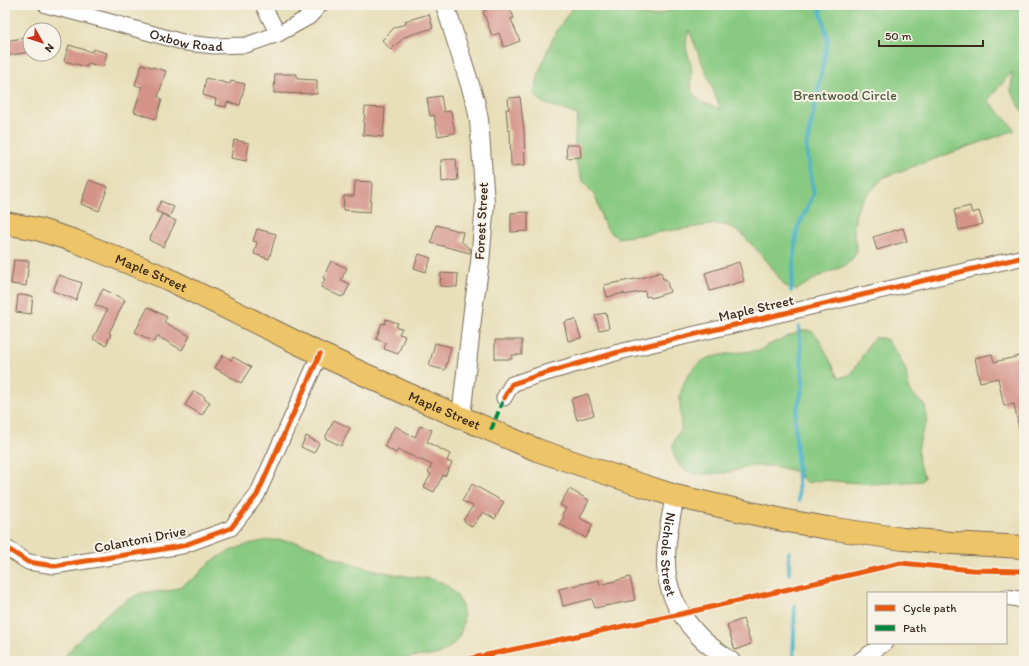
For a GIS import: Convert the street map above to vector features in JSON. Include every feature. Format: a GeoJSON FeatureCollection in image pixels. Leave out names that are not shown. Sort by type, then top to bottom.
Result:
{"type":"FeatureCollection","features":[{"type":"Feature","properties":{"kind":"main road","name":"Maple Street"},"geometry":{"type":"LineString","coordinates":[[5,224],[37,229],[75,241],[159,276],[222,305],[320,354],[537,450],[675,496],[787,521],[862,533],[952,543],[1024,547]]}},
{"type":"Feature","properties":{"kind":"street","name":"Oxbow Road"},"geometry":{"type":"LineString","coordinates":[[46,5],[186,43],[214,46],[246,45],[278,34],[309,16],[320,5]]}},
{"type":"Feature","properties":{"kind":"street"},"geometry":{"type":"LineString","coordinates":[[263,5],[278,34]]}},
{"type":"Feature","properties":{"kind":"street","name":"Forest Street"},"geometry":{"type":"LineString","coordinates":[[445,5],[476,104],[479,120],[485,203],[480,263],[461,417]]}},
{"type":"Feature","properties":{"kind":"street","name":"Maple Street"},"geometry":{"type":"LineString","coordinates":[[504,398],[512,384],[539,374],[619,352],[1024,257]]}},
{"type":"Feature","properties":{"kind":"street","name":"Colantoni Drive"},"geometry":{"type":"LineString","coordinates":[[5,546],[28,562],[54,566],[182,546],[231,528],[257,495],[320,354]]}},
{"type":"Feature","properties":{"kind":"street","name":"Nichols Street"},"geometry":{"type":"LineString","coordinates":[[675,496],[666,549],[668,581],[672,597],[688,624],[700,638],[730,661]]}},
{"type":"Feature","properties":{"kind":"street"},"geometry":{"type":"LineString","coordinates":[[1007,597],[1018,599],[1024,602]]}},
{"type":"Feature","properties":{"kind":"street"},"geometry":{"type":"LineString","coordinates":[[859,661],[884,644]]}},
{"type":"Feature","properties":{"kind":"green space","name":"Brentwood Circle"},"geometry":{"type":"Polygon","coordinates":[[[575,5],[631,5],[644,15],[651,16],[674,9],[676,5],[1004,5],[1024,10],[1024,114],[1011,92],[1012,72],[988,100],[1015,130],[884,177],[860,203],[855,217],[854,235],[857,251],[851,261],[796,290],[785,286],[768,262],[741,233],[728,226],[717,224],[618,238],[611,233],[604,224],[595,196],[582,179],[579,171],[575,155],[578,115],[543,103],[534,94],[544,58],[554,36],[575,5]],[[689,30],[686,47],[692,72],[692,92],[702,102],[711,106],[720,107],[689,30]]]}},
{"type":"Feature","properties":{"kind":"green space"},"geometry":{"type":"Polygon","coordinates":[[[807,330],[813,332],[818,337],[839,378],[850,375],[870,342],[875,338],[886,339],[897,353],[906,371],[909,391],[925,406],[927,422],[921,435],[918,451],[919,464],[924,476],[922,481],[872,484],[823,480],[806,483],[798,472],[775,466],[752,466],[726,473],[698,474],[688,472],[679,465],[674,456],[673,445],[676,436],[681,430],[681,392],[686,379],[694,368],[705,359],[761,350],[766,346],[801,331],[807,330]]]}},
{"type":"Feature","properties":{"kind":"green space"},"geometry":{"type":"Polygon","coordinates":[[[270,540],[299,543],[310,546],[331,556],[365,567],[399,575],[439,581],[452,590],[459,599],[463,609],[464,620],[462,630],[457,639],[449,648],[439,654],[430,656],[415,656],[397,661],[61,661],[96,623],[117,606],[139,594],[168,591],[182,586],[199,574],[206,566],[218,557],[247,545],[270,540]]]}},
{"type":"Feature","properties":{"kind":"building"},"geometry":{"type":"Polygon","coordinates":[[[500,5],[509,5],[514,18],[511,19],[520,41],[504,47],[499,33],[492,36],[483,11],[500,5]]]}},
{"type":"Feature","properties":{"kind":"building"},"geometry":{"type":"Polygon","coordinates":[[[429,14],[433,28],[404,37],[391,50],[382,40],[395,27],[406,24],[405,21],[429,14]]]}},
{"type":"Feature","properties":{"kind":"building"},"geometry":{"type":"Polygon","coordinates":[[[22,38],[22,53],[5,56],[5,41],[22,38]]]}},
{"type":"Feature","properties":{"kind":"building"},"geometry":{"type":"Polygon","coordinates":[[[69,45],[92,52],[93,49],[107,53],[103,67],[88,63],[87,67],[64,61],[69,45]]]}},
{"type":"Feature","properties":{"kind":"building"},"geometry":{"type":"Polygon","coordinates":[[[142,64],[166,71],[158,97],[162,99],[156,119],[134,112],[142,87],[135,85],[142,64]]]}},
{"type":"Feature","properties":{"kind":"building"},"geometry":{"type":"Polygon","coordinates":[[[275,74],[297,74],[297,79],[317,80],[317,94],[274,93],[275,74]]]}},
{"type":"Feature","properties":{"kind":"building"},"geometry":{"type":"Polygon","coordinates":[[[206,78],[230,84],[231,81],[245,84],[240,105],[227,102],[226,107],[215,105],[216,99],[203,95],[206,78]]]}},
{"type":"Feature","properties":{"kind":"building"},"geometry":{"type":"Polygon","coordinates":[[[441,96],[444,112],[451,111],[455,133],[438,136],[434,115],[430,116],[427,98],[441,96]]]}},
{"type":"Feature","properties":{"kind":"building"},"geometry":{"type":"Polygon","coordinates":[[[520,97],[524,130],[525,165],[511,166],[510,130],[508,130],[506,109],[509,109],[508,98],[520,97]]]}},
{"type":"Feature","properties":{"kind":"building"},"geometry":{"type":"Polygon","coordinates":[[[365,107],[385,108],[383,137],[363,135],[365,107]]]}},
{"type":"Feature","properties":{"kind":"building"},"geometry":{"type":"Polygon","coordinates":[[[234,140],[249,143],[246,161],[231,158],[234,140]]]}},
{"type":"Feature","properties":{"kind":"building"},"geometry":{"type":"Polygon","coordinates":[[[566,145],[580,145],[581,157],[567,158],[566,145]]]}},
{"type":"Feature","properties":{"kind":"building"},"geometry":{"type":"Polygon","coordinates":[[[456,159],[458,180],[442,182],[441,160],[456,159]]]}},
{"type":"Feature","properties":{"kind":"building"},"geometry":{"type":"Polygon","coordinates":[[[89,180],[108,187],[99,211],[81,204],[89,180]]]}},
{"type":"Feature","properties":{"kind":"building"},"geometry":{"type":"Polygon","coordinates":[[[355,181],[372,182],[370,212],[343,210],[344,196],[354,196],[355,181]]]}},
{"type":"Feature","properties":{"kind":"building"},"geometry":{"type":"Polygon","coordinates":[[[161,201],[174,207],[169,217],[156,211],[161,201]]]}},
{"type":"Feature","properties":{"kind":"building"},"geometry":{"type":"Polygon","coordinates":[[[970,206],[972,213],[979,211],[983,224],[959,230],[954,210],[970,206]]]}},
{"type":"Feature","properties":{"kind":"building"},"geometry":{"type":"Polygon","coordinates":[[[528,212],[528,231],[511,232],[511,213],[528,212]]]}},
{"type":"Feature","properties":{"kind":"building"},"geometry":{"type":"Polygon","coordinates":[[[162,214],[176,221],[163,247],[149,240],[162,214]]]}},
{"type":"Feature","properties":{"kind":"building"},"geometry":{"type":"Polygon","coordinates":[[[436,225],[463,232],[461,241],[471,250],[470,253],[431,243],[436,225]]]}},
{"type":"Feature","properties":{"kind":"building"},"geometry":{"type":"Polygon","coordinates":[[[903,228],[907,241],[877,250],[873,237],[903,228]]]}},
{"type":"Feature","properties":{"kind":"building"},"geometry":{"type":"Polygon","coordinates":[[[257,229],[276,234],[269,259],[254,254],[257,242],[253,241],[257,229]]]}},
{"type":"Feature","properties":{"kind":"building"},"geometry":{"type":"Polygon","coordinates":[[[419,254],[431,258],[426,272],[414,268],[419,254]]]}},
{"type":"Feature","properties":{"kind":"building"},"geometry":{"type":"Polygon","coordinates":[[[14,260],[29,261],[26,286],[11,284],[14,260]]]}},
{"type":"Feature","properties":{"kind":"building"},"geometry":{"type":"Polygon","coordinates":[[[331,261],[347,268],[341,280],[350,284],[344,296],[341,297],[321,287],[325,279],[323,278],[331,261]]]}},
{"type":"Feature","properties":{"kind":"building"},"geometry":{"type":"Polygon","coordinates":[[[739,262],[744,281],[710,291],[705,273],[739,262]]]}},
{"type":"Feature","properties":{"kind":"building"},"geometry":{"type":"Polygon","coordinates":[[[661,272],[663,279],[666,279],[670,292],[651,298],[650,296],[646,297],[645,291],[624,295],[624,293],[607,297],[604,285],[641,278],[661,272]]]}},
{"type":"Feature","properties":{"kind":"building"},"geometry":{"type":"Polygon","coordinates":[[[441,273],[458,274],[457,287],[440,286],[441,273]]]}},
{"type":"Feature","properties":{"kind":"building"},"geometry":{"type":"Polygon","coordinates":[[[59,275],[82,283],[76,300],[53,291],[59,275]]]}},
{"type":"Feature","properties":{"kind":"building"},"geometry":{"type":"Polygon","coordinates":[[[103,289],[125,300],[109,333],[111,334],[106,345],[93,339],[107,310],[95,305],[103,289]]]}},
{"type":"Feature","properties":{"kind":"building"},"geometry":{"type":"Polygon","coordinates":[[[18,295],[33,296],[31,314],[16,312],[18,295]]]}},
{"type":"Feature","properties":{"kind":"building"},"geometry":{"type":"Polygon","coordinates":[[[148,307],[167,317],[164,322],[190,336],[182,350],[157,336],[154,342],[135,332],[148,307]]]}},
{"type":"Feature","properties":{"kind":"building"},"geometry":{"type":"Polygon","coordinates":[[[606,313],[609,328],[599,330],[595,315],[606,313]]]}},
{"type":"Feature","properties":{"kind":"building"},"geometry":{"type":"Polygon","coordinates":[[[386,319],[398,323],[396,327],[402,328],[399,334],[405,336],[398,354],[384,349],[386,343],[376,339],[382,323],[385,324],[386,319]]]}},
{"type":"Feature","properties":{"kind":"building"},"geometry":{"type":"Polygon","coordinates":[[[575,319],[581,338],[568,341],[564,322],[575,319]]]}},
{"type":"Feature","properties":{"kind":"building"},"geometry":{"type":"Polygon","coordinates":[[[495,340],[522,340],[522,355],[512,355],[512,359],[495,359],[495,340]]]}},
{"type":"Feature","properties":{"kind":"building"},"geometry":{"type":"Polygon","coordinates":[[[435,343],[451,347],[445,370],[429,366],[435,343]]]}},
{"type":"Feature","properties":{"kind":"building"},"geometry":{"type":"Polygon","coordinates":[[[992,354],[994,362],[1024,355],[1024,428],[1019,428],[1014,404],[1004,406],[998,378],[980,382],[975,358],[992,354]]]}},
{"type":"Feature","properties":{"kind":"building"},"geometry":{"type":"Polygon","coordinates":[[[223,355],[231,360],[233,357],[251,367],[241,383],[215,368],[223,355]]]}},
{"type":"Feature","properties":{"kind":"building"},"geometry":{"type":"Polygon","coordinates":[[[194,391],[205,397],[204,399],[210,402],[202,415],[185,405],[194,391]]]}},
{"type":"Feature","properties":{"kind":"building"},"geometry":{"type":"Polygon","coordinates":[[[588,394],[594,415],[577,420],[571,399],[588,394]]]}},
{"type":"Feature","properties":{"kind":"building"},"geometry":{"type":"Polygon","coordinates":[[[334,420],[350,428],[341,446],[325,438],[334,420]]]}},
{"type":"Feature","properties":{"kind":"building"},"geometry":{"type":"Polygon","coordinates":[[[395,426],[415,437],[420,426],[432,430],[427,442],[450,454],[447,461],[452,463],[445,476],[443,475],[434,492],[424,487],[431,474],[428,472],[432,465],[398,450],[396,453],[384,446],[395,426]]]}},
{"type":"Feature","properties":{"kind":"building"},"geometry":{"type":"Polygon","coordinates":[[[306,436],[319,443],[314,453],[301,447],[306,436]]]}},
{"type":"Feature","properties":{"kind":"building"},"geometry":{"type":"Polygon","coordinates":[[[472,484],[504,502],[495,519],[483,512],[472,527],[463,520],[473,506],[462,501],[472,484]]]}},
{"type":"Feature","properties":{"kind":"building"},"geometry":{"type":"Polygon","coordinates":[[[569,489],[589,500],[580,518],[593,525],[586,538],[559,524],[564,517],[562,515],[566,508],[560,505],[569,489]]]}},
{"type":"Feature","properties":{"kind":"building"},"geometry":{"type":"Polygon","coordinates":[[[630,577],[635,600],[595,608],[592,599],[563,606],[559,589],[599,580],[600,585],[630,577]]]}},
{"type":"Feature","properties":{"kind":"building"},"geometry":{"type":"Polygon","coordinates":[[[743,619],[751,644],[735,650],[727,625],[743,619]]]}},
{"type":"Feature","properties":{"kind":"waterway"},"geometry":{"type":"LineString","coordinates":[[791,291],[797,229],[814,194],[806,148],[828,39],[819,5]]}},
{"type":"Feature","properties":{"kind":"waterway"},"geometry":{"type":"LineString","coordinates":[[799,327],[803,386],[795,418],[799,501]]}},
{"type":"Feature","properties":{"kind":"waterway"},"geometry":{"type":"LineString","coordinates":[[789,552],[789,574]]}},
{"type":"Feature","properties":{"kind":"waterway"},"geometry":{"type":"LineString","coordinates":[[793,661],[795,605]]}},
{"type":"Feature","properties":{"kind":"marked path"},"geometry":{"type":"LineString","coordinates":[[491,430],[504,398]]}},
{"type":"Feature","properties":{"kind":"cycle path"},"geometry":{"type":"LineString","coordinates":[[504,398],[512,384],[619,352],[1024,257]]}},
{"type":"Feature","properties":{"kind":"cycle path"},"geometry":{"type":"LineString","coordinates":[[5,547],[28,562],[54,566],[182,546],[231,528],[257,495],[320,354]]}},
{"type":"Feature","properties":{"kind":"cycle path"},"geometry":{"type":"LineString","coordinates":[[458,661],[681,614],[901,563],[972,570],[1024,571]]}}]}
